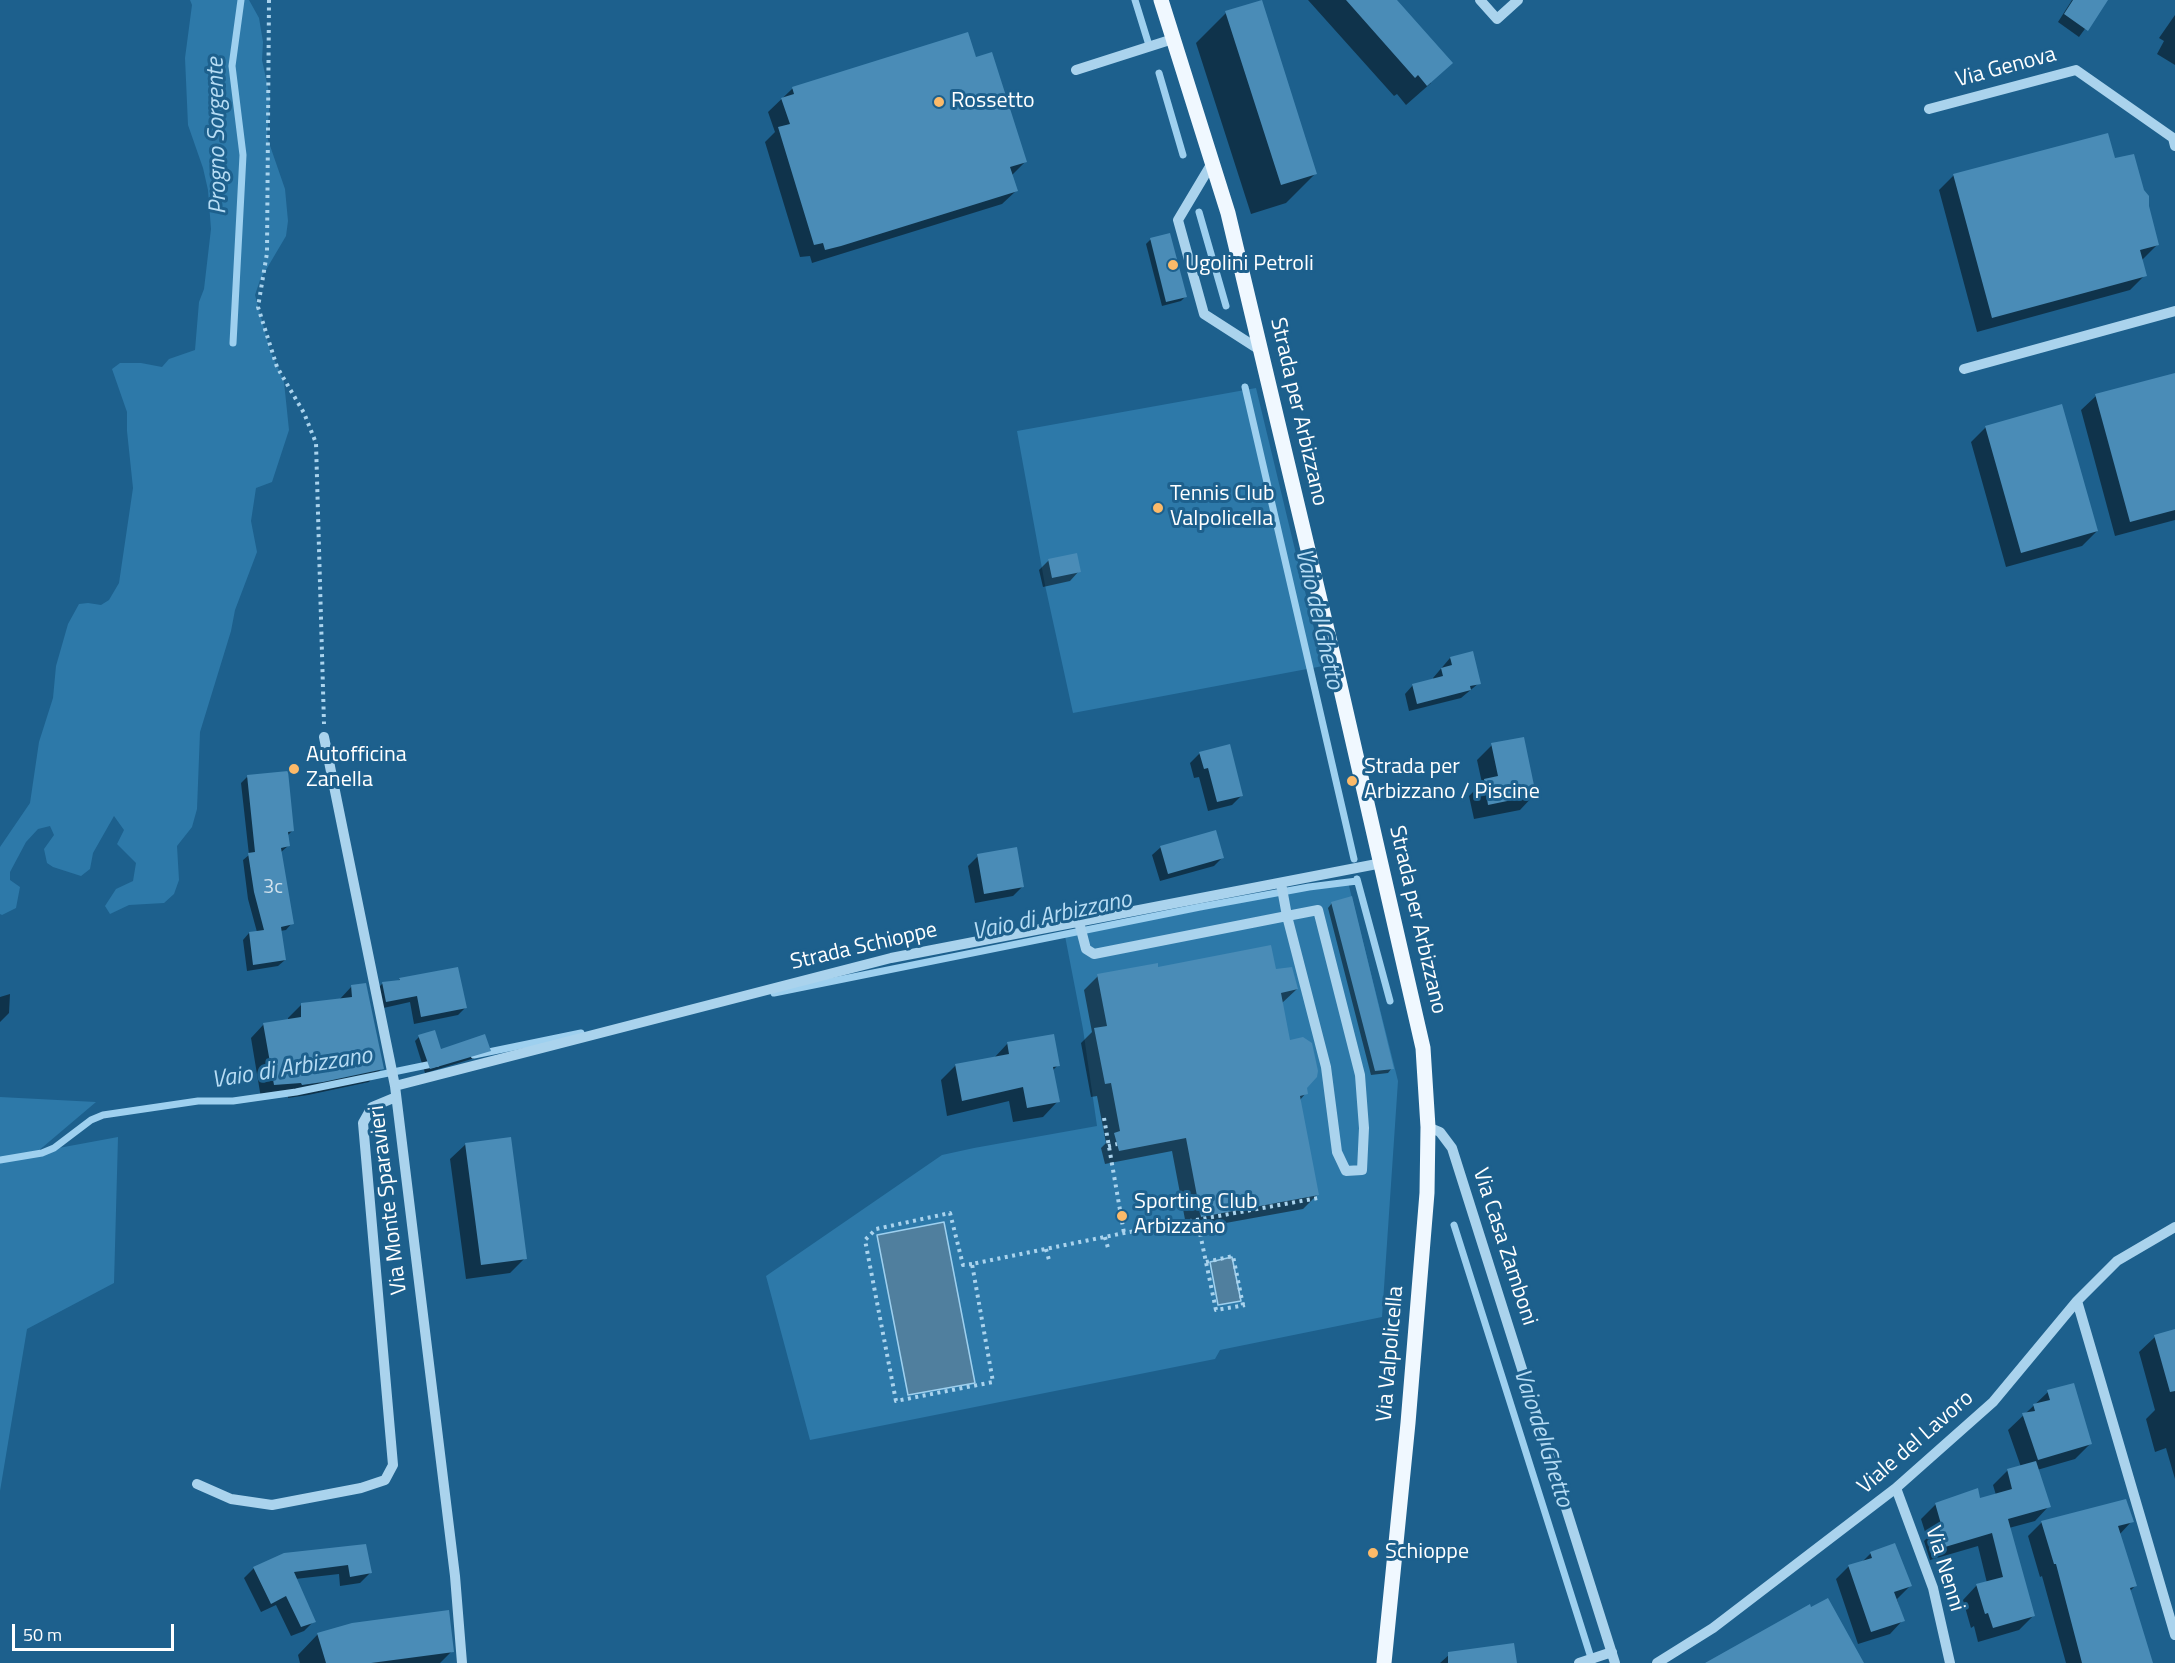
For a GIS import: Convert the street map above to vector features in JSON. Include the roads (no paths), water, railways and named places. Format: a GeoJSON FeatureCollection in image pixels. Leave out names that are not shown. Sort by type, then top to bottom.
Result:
{"type":"FeatureCollection","features":[{"type":"Feature","properties":{"kind":"main road","name":"Strada per Arbizzano"},"geometry":{"type":"LineString","coordinates":[[1161,0],[1227,213],[1382,863],[1423,1048]]}},
{"type":"Feature","properties":{"kind":"main road","name":"Via Valpolicella"},"geometry":{"type":"LineString","coordinates":[[1384,1663],[1409,1412],[1427,1193],[1428,1127],[1423,1048]]}},
{"type":"Feature","properties":{"kind":"street"},"geometry":{"type":"LineString","coordinates":[[1480,0],[1497,19],[1518,0]]}},
{"type":"Feature","properties":{"kind":"street"},"geometry":{"type":"LineString","coordinates":[[1076,70],[1173,39]]}},
{"type":"Feature","properties":{"kind":"street","name":"Via Genova"},"geometry":{"type":"LineString","coordinates":[[1929,109],[2076,70],[2173,138],[2175,146]]}},
{"type":"Feature","properties":{"kind":"street"},"geometry":{"type":"LineString","coordinates":[[1212,163],[1178,220],[1204,314],[1260,350]]}},
{"type":"Feature","properties":{"kind":"street"},"geometry":{"type":"LineString","coordinates":[[1964,369],[2175,311]]}},
{"type":"Feature","properties":{"kind":"street","name":"Via Monte Sparavieri"},"geometry":{"type":"LineString","coordinates":[[324,737],[396,1092],[455,1576],[462,1663]]}},
{"type":"Feature","properties":{"kind":"street","name":"Strada Schioppe"},"geometry":{"type":"LineString","coordinates":[[197,1484],[231,1499],[272,1505],[362,1488],[385,1480],[393,1465],[363,1123],[372,1107],[396,1092],[891,958],[1382,863]]}},
{"type":"Feature","properties":{"kind":"street"},"geometry":{"type":"LineString","coordinates":[[1079,922],[1086,949],[1094,954],[1286,911],[1318,910],[1360,1075],[1364,1128],[1362,1170],[1347,1171],[1337,1152],[1326,1067],[1286,911],[1281,883]]}},
{"type":"Feature","properties":{"kind":"street","name":"Via Casa Zamboni"},"geometry":{"type":"LineString","coordinates":[[1428,1127],[1440,1132],[1452,1148],[1615,1663]]}},
{"type":"Feature","properties":{"kind":"street","name":"Viale del Lavoro"},"geometry":{"type":"LineString","coordinates":[[1657,1663],[1713,1628],[1896,1488],[1993,1402],[2077,1301],[2116,1262],[2175,1227]]}},
{"type":"Feature","properties":{"kind":"street"},"geometry":{"type":"LineString","coordinates":[[2077,1301],[2175,1635]]}},
{"type":"Feature","properties":{"kind":"street","name":"Via Nenni"},"geometry":{"type":"LineString","coordinates":[[1896,1488],[1933,1588],[1950,1663]]}},
{"type":"Feature","properties":{"kind":"street"},"geometry":{"type":"LineString","coordinates":[[1580,1663],[1612,1652]]}},
{"type":"Feature","properties":{"kind":"waterway","name":"Progno Sorgente"},"geometry":{"type":"LineString","coordinates":[[233,343],[243,155],[232,66],[241,0]]}},
{"type":"Feature","properties":{"kind":"waterway","name":"Vaio del Ghetto"},"geometry":{"type":"LineString","coordinates":[[1135,0],[1148,42]]}},
{"type":"Feature","properties":{"kind":"waterway","name":"Vaio del Ghetto"},"geometry":{"type":"LineString","coordinates":[[1159,73],[1183,155]]}},
{"type":"Feature","properties":{"kind":"waterway","name":"Vaio del Ghetto"},"geometry":{"type":"LineString","coordinates":[[1199,212],[1226,306]]}},
{"type":"Feature","properties":{"kind":"waterway","name":"Vaio del Ghetto"},"geometry":{"type":"LineString","coordinates":[[1245,387],[1354,859]]}},
{"type":"Feature","properties":{"kind":"waterway","name":"Vaio del Ghetto"},"geometry":{"type":"LineString","coordinates":[[1357,879],[1390,1001]]}},
{"type":"Feature","properties":{"kind":"waterway","name":"Vaio di Arbizzano"},"geometry":{"type":"LineString","coordinates":[[774,993],[1200,907],[1309,887],[1357,881]]}},
{"type":"Feature","properties":{"kind":"waterway","name":"Vaio di Arbizzano"},"geometry":{"type":"LineString","coordinates":[[474,1055],[581,1033]]}},
{"type":"Feature","properties":{"kind":"waterway","name":"Vaio di Arbizzano"},"geometry":{"type":"LineString","coordinates":[[0,1160],[42,1153],[54,1148],[91,1120],[103,1115],[198,1101],[233,1101],[296,1092],[437,1063]]}},
{"type":"Feature","properties":{"kind":"waterway","name":"Vaio del Ghetto"},"geometry":{"type":"LineString","coordinates":[[1454,1225],[1592,1661]]}},
{"type":"Feature","properties":{"kind":"place","name":"Rossetto"},"geometry":{"type":"Point","coordinates":[939,102]}},
{"type":"Feature","properties":{"kind":"place","name":"Ugolini Petroli"},"geometry":{"type":"Point","coordinates":[1173,265]}},
{"type":"Feature","properties":{"kind":"place","name":"Tennis Club Valpolicella"},"geometry":{"type":"Point","coordinates":[1158,508]}},
{"type":"Feature","properties":{"kind":"place","name":"Autofficina Zanella"},"geometry":{"type":"Point","coordinates":[294,769]}},
{"type":"Feature","properties":{"kind":"place","name":"Strada per Arbizzano / Piscine"},"geometry":{"type":"Point","coordinates":[1352,781]}},
{"type":"Feature","properties":{"kind":"place","name":"Sporting Club Arbizzano"},"geometry":{"type":"Point","coordinates":[1122,1216]}},
{"type":"Feature","properties":{"kind":"place","name":"Schioppe"},"geometry":{"type":"Point","coordinates":[1373,1553]}}]}
